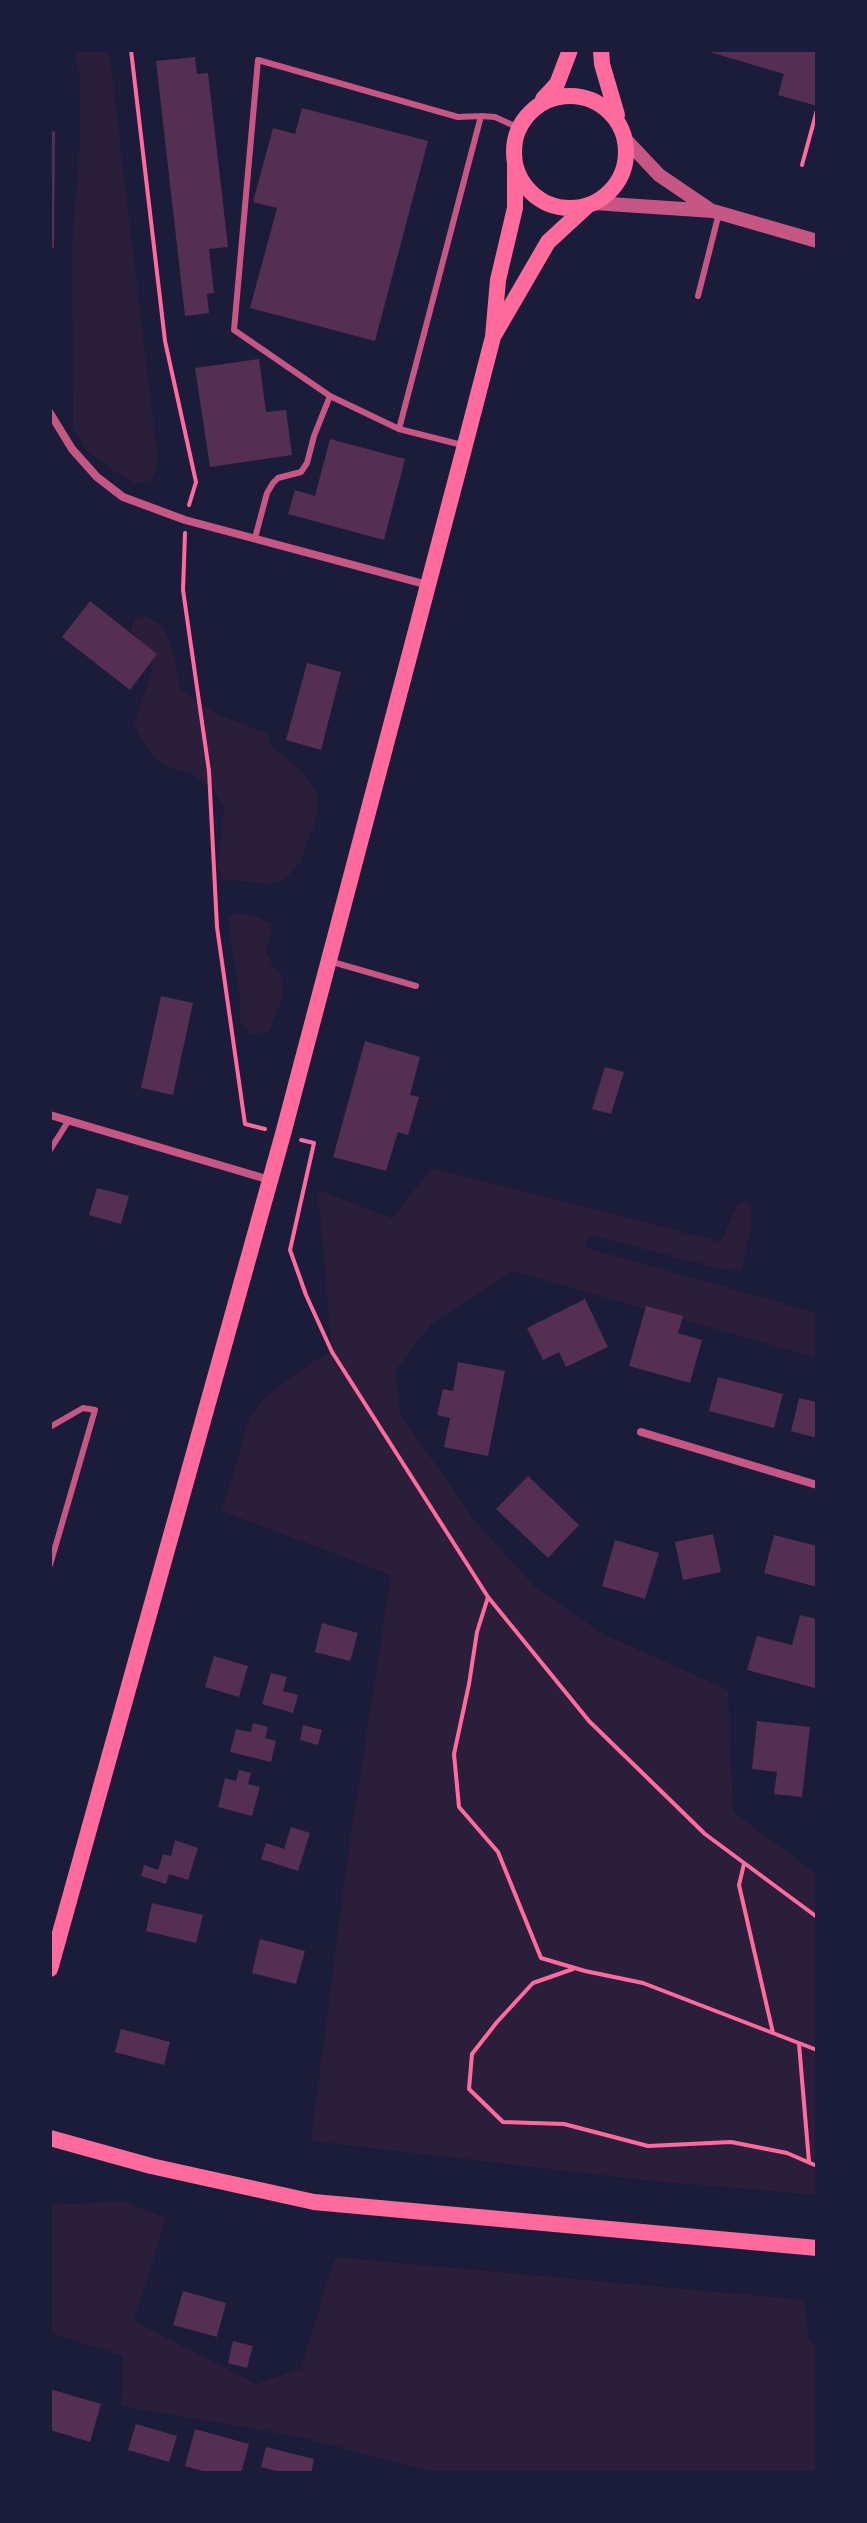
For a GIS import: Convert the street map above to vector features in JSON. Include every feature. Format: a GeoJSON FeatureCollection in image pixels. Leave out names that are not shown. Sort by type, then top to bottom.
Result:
{"type":"FeatureCollection","features":[{"type":"Feature","properties":{"kind":"main road"},"geometry":{"type":"LineString","coordinates":[[50,1969],[283,1134],[493,337],[498,280],[515,208],[514,147],[519,128],[527,115],[557,84],[570,50]]}},
{"type":"Feature","properties":{"kind":"main road"},"geometry":{"type":"LineString","coordinates":[[493,337],[548,242],[591,204],[608,194],[619,181],[625,165],[624,134],[608,90],[601,50]]}},
{"type":"Feature","properties":{"kind":"main road"},"geometry":{"type":"LineString","coordinates":[[540,104],[555,97],[573,95],[589,98],[604,106],[616,118],[624,134]]}},
{"type":"Feature","properties":{"kind":"main road"},"geometry":{"type":"LineString","coordinates":[[515,164],[521,180],[546,203],[561,208],[591,204]]}},
{"type":"Feature","properties":{"kind":"main road"},"geometry":{"type":"LineString","coordinates":[[50,2138],[151,2166],[314,2202],[817,2248]]}},
{"type":"Feature","properties":{"kind":"street"},"geometry":{"type":"LineString","coordinates":[[624,134],[659,175],[716,212]]}},
{"type":"Feature","properties":{"kind":"street"},"geometry":{"type":"LineString","coordinates":[[591,204],[716,212],[817,241]]}},
{"type":"Feature","properties":{"kind":"street"},"geometry":{"type":"LineString","coordinates":[[50,413],[72,449],[97,477],[123,497],[185,520],[428,585]]}},
{"type":"Feature","properties":{"kind":"street"},"geometry":{"type":"LineString","coordinates":[[50,1115],[270,1180]]}},
{"type":"Feature","properties":{"kind":"street"},"geometry":{"type":"LineString","coordinates":[[641,1432],[817,1485]]}},
{"type":"Feature","properties":{"kind":"lane"},"geometry":{"type":"LineString","coordinates":[[465,445],[399,429],[330,396],[234,330],[258,60],[458,117],[495,117],[519,128]]}},
{"type":"Feature","properties":{"kind":"lane"},"geometry":{"type":"LineString","coordinates":[[399,429],[481,116]]}},
{"type":"Feature","properties":{"kind":"lane"},"geometry":{"type":"LineString","coordinates":[[698,296],[716,212]]}},
{"type":"Feature","properties":{"kind":"lane"},"geometry":{"type":"LineString","coordinates":[[255,538],[267,493],[273,483],[278,478],[301,472],[307,463],[330,396]]}},
{"type":"Feature","properties":{"kind":"lane"},"geometry":{"type":"LineString","coordinates":[[329,961],[416,986]]}},
{"type":"Feature","properties":{"kind":"lane"},"geometry":{"type":"LineString","coordinates":[[50,1150],[69,1120]]}},
{"type":"Feature","properties":{"kind":"lane"},"geometry":{"type":"LineString","coordinates":[[50,1427],[83,1408],[95,1410],[50,1565]]}},
{"type":"Feature","properties":{"kind":"path"},"geometry":{"type":"LineString","coordinates":[[131,50],[165,341],[196,482],[185,520],[183,590],[209,771],[217,927],[245,1124]]}},
{"type":"Feature","properties":{"kind":"path"},"geometry":{"type":"LineString","coordinates":[[802,165],[817,110]]}},
{"type":"Feature","properties":{"kind":"path"},"geometry":{"type":"LineString","coordinates":[[283,1134],[314,1143],[290,1250],[306,1295],[332,1352],[488,1597],[589,1721],[705,1834],[817,1917]]}},
{"type":"Feature","properties":{"kind":"path"},"geometry":{"type":"LineString","coordinates":[[488,1597],[477,1632],[454,1754],[459,1807],[498,1852],[541,1958],[643,1983],[817,2050]]}},
{"type":"Feature","properties":{"kind":"path"},"geometry":{"type":"LineString","coordinates":[[744,1863],[739,1885],[773,2033]]}},
{"type":"Feature","properties":{"kind":"path"},"geometry":{"type":"LineString","coordinates":[[575,1968],[533,1983],[472,2054],[469,2089],[503,2122],[564,2124],[648,2146],[731,2142],[787,2153],[817,2166]]}},
{"type":"Feature","properties":{"kind":"path"},"geometry":{"type":"LineString","coordinates":[[799,2044],[809,2162]]}},
{"type":"Feature","properties":{"kind":"shaded area"},"geometry":{"type":"Polygon","coordinates":[[[74,50],[109,50],[158,461],[152,480],[138,484],[115,472],[86,450],[73,428],[72,244],[80,144],[80,78],[74,50]]]}},
{"type":"Feature","properties":{"kind":"shaded area"},"geometry":{"type":"Polygon","coordinates":[[[145,616],[161,624],[170,640],[181,691],[221,716],[267,733],[270,744],[305,775],[317,795],[317,816],[300,863],[285,879],[266,884],[223,879],[218,867],[224,808],[215,791],[191,773],[169,768],[152,755],[142,741],[134,723],[152,670],[153,656],[131,631],[135,617],[145,616]]]}},
{"type":"Feature","properties":{"kind":"shaded area"},"geometry":{"type":"Polygon","coordinates":[[[237,913],[271,923],[266,952],[273,966],[281,972],[284,994],[269,1032],[251,1034],[240,1023],[240,994],[229,928],[229,917],[237,913]]]}},
{"type":"Feature","properties":{"kind":"shaded area"},"geometry":{"type":"Polygon","coordinates":[[[432,1168],[721,1242],[737,1205],[745,1201],[751,1204],[751,1226],[742,1269],[733,1272],[593,1236],[586,1242],[587,1248],[817,1313],[817,1358],[513,1271],[432,1323],[395,1371],[401,1415],[475,1521],[536,1588],[603,1634],[728,1690],[733,1812],[817,1874],[817,2195],[643,2180],[311,2141],[345,1876],[391,1575],[222,1511],[251,1414],[269,1394],[332,1351],[318,1190],[392,1218],[432,1168]]]}},
{"type":"Feature","properties":{"kind":"shaded area"},"geometry":{"type":"Polygon","coordinates":[[[122,2201],[166,2218],[134,2321],[257,2384],[301,2368],[335,2257],[804,2300],[809,2341],[817,2349],[817,2473],[436,2473],[300,2437],[122,2406],[123,2356],[50,2333],[50,2205],[122,2201]]]}},
{"type":"Feature","properties":{"kind":"building"},"geometry":{"type":"Polygon","coordinates":[[[703,50],[817,50],[817,106],[778,95],[784,74],[703,50]]]}},
{"type":"Feature","properties":{"kind":"building"},"geometry":{"type":"Polygon","coordinates":[[[195,57],[197,74],[208,73],[228,247],[209,249],[214,293],[207,294],[209,313],[185,316],[156,61],[195,57]]]}},
{"type":"Feature","properties":{"kind":"building"},"geometry":{"type":"Polygon","coordinates":[[[302,108],[428,141],[375,341],[250,308],[277,208],[253,202],[273,128],[295,134],[302,108]]]}},
{"type":"Feature","properties":{"kind":"building"},"geometry":{"type":"Polygon","coordinates":[[[55,131],[54,248],[50,248],[50,132],[55,131]]]}},
{"type":"Feature","properties":{"kind":"building"},"geometry":{"type":"Polygon","coordinates":[[[259,359],[266,412],[286,410],[292,455],[210,467],[195,368],[259,359]]]}},
{"type":"Feature","properties":{"kind":"building"},"geometry":{"type":"Polygon","coordinates":[[[330,439],[405,459],[384,540],[288,514],[295,490],[315,496],[330,439]]]}},
{"type":"Feature","properties":{"kind":"building"},"geometry":{"type":"Polygon","coordinates":[[[90,601],[157,654],[130,690],[62,637],[90,601]]]}},
{"type":"Feature","properties":{"kind":"building"},"geometry":{"type":"Polygon","coordinates":[[[307,663],[341,672],[321,750],[286,740],[307,663]]]}},
{"type":"Feature","properties":{"kind":"building"},"geometry":{"type":"Polygon","coordinates":[[[161,996],[193,1003],[173,1095],[141,1088],[161,996]]]}},
{"type":"Feature","properties":{"kind":"building"},"geometry":{"type":"Polygon","coordinates":[[[365,1041],[420,1057],[410,1095],[419,1097],[408,1135],[398,1132],[386,1171],[333,1157],[365,1041]]]}},
{"type":"Feature","properties":{"kind":"building"},"geometry":{"type":"Polygon","coordinates":[[[605,1067],[624,1072],[611,1114],[592,1109],[605,1067]]]}},
{"type":"Feature","properties":{"kind":"building"},"geometry":{"type":"Polygon","coordinates":[[[97,1188],[129,1196],[121,1224],[89,1215],[97,1188]]]}},
{"type":"Feature","properties":{"kind":"building"},"geometry":{"type":"Polygon","coordinates":[[[585,1299],[608,1347],[566,1367],[559,1352],[543,1360],[527,1328],[585,1299]]]}},
{"type":"Feature","properties":{"kind":"building"},"geometry":{"type":"Polygon","coordinates":[[[646,1306],[683,1316],[678,1333],[702,1340],[690,1383],[629,1366],[646,1306]]]}},
{"type":"Feature","properties":{"kind":"building"},"geometry":{"type":"Polygon","coordinates":[[[458,1362],[505,1371],[488,1456],[444,1447],[450,1418],[437,1415],[443,1389],[453,1391],[458,1362]]]}},
{"type":"Feature","properties":{"kind":"building"},"geometry":{"type":"Polygon","coordinates":[[[718,1377],[783,1394],[774,1428],[709,1411],[718,1377]]]}},
{"type":"Feature","properties":{"kind":"building"},"geometry":{"type":"Polygon","coordinates":[[[799,1398],[817,1402],[817,1438],[791,1431],[799,1398]]]}},
{"type":"Feature","properties":{"kind":"building"},"geometry":{"type":"Polygon","coordinates":[[[528,1476],[579,1525],[548,1558],[496,1509],[528,1476]]]}},
{"type":"Feature","properties":{"kind":"building"},"geometry":{"type":"Polygon","coordinates":[[[713,1534],[721,1572],[683,1580],[675,1542],[713,1534]]]}},
{"type":"Feature","properties":{"kind":"building"},"geometry":{"type":"Polygon","coordinates":[[[774,1535],[817,1546],[817,1587],[764,1573],[774,1535]]]}},
{"type":"Feature","properties":{"kind":"building"},"geometry":{"type":"Polygon","coordinates":[[[615,1540],[659,1553],[645,1599],[602,1586],[615,1540]]]}},
{"type":"Feature","properties":{"kind":"building"},"geometry":{"type":"Polygon","coordinates":[[[800,1615],[817,1619],[815,1688],[747,1670],[757,1636],[792,1645],[800,1615]]]}},
{"type":"Feature","properties":{"kind":"building"},"geometry":{"type":"Polygon","coordinates":[[[322,1623],[358,1633],[350,1661],[315,1652],[322,1623]]]}},
{"type":"Feature","properties":{"kind":"building"},"geometry":{"type":"Polygon","coordinates":[[[214,1656],[248,1666],[239,1697],[205,1687],[214,1656]]]}},
{"type":"Feature","properties":{"kind":"building"},"geometry":{"type":"Polygon","coordinates":[[[271,1673],[287,1677],[283,1691],[298,1695],[293,1713],[262,1704],[271,1673]]]}},
{"type":"Feature","properties":{"kind":"building"},"geometry":{"type":"Polygon","coordinates":[[[757,1721],[810,1727],[802,1797],[774,1794],[777,1772],[752,1769],[757,1721]]]}},
{"type":"Feature","properties":{"kind":"building"},"geometry":{"type":"Polygon","coordinates":[[[253,1723],[268,1727],[265,1738],[276,1741],[271,1762],[230,1752],[236,1729],[251,1732],[253,1723]]]}},
{"type":"Feature","properties":{"kind":"building"},"geometry":{"type":"Polygon","coordinates":[[[303,1725],[322,1730],[318,1745],[300,1740],[303,1725]]]}},
{"type":"Feature","properties":{"kind":"building"},"geometry":{"type":"Polygon","coordinates":[[[239,1770],[251,1773],[248,1784],[260,1787],[252,1816],[218,1807],[225,1778],[236,1781],[239,1770]]]}},
{"type":"Feature","properties":{"kind":"building"},"geometry":{"type":"Polygon","coordinates":[[[291,1827],[310,1833],[298,1871],[261,1859],[266,1843],[284,1849],[291,1827]]]}},
{"type":"Feature","properties":{"kind":"building"},"geometry":{"type":"Polygon","coordinates":[[[175,1840],[198,1848],[188,1880],[169,1874],[166,1884],[141,1876],[144,1865],[158,1870],[163,1854],[171,1856],[175,1840]]]}},
{"type":"Feature","properties":{"kind":"building"},"geometry":{"type":"Polygon","coordinates":[[[152,1903],[203,1915],[196,1943],[146,1931],[152,1903]]]}},
{"type":"Feature","properties":{"kind":"building"},"geometry":{"type":"Polygon","coordinates":[[[260,1939],[305,1951],[296,1984],[252,1973],[260,1939]]]}},
{"type":"Feature","properties":{"kind":"building"},"geometry":{"type":"Polygon","coordinates":[[[121,2029],[170,2042],[164,2065],[115,2052],[121,2029]]]}},
{"type":"Feature","properties":{"kind":"building"},"geometry":{"type":"Polygon","coordinates":[[[183,2291],[226,2303],[217,2337],[173,2325],[183,2291]]]}},
{"type":"Feature","properties":{"kind":"building"},"geometry":{"type":"Polygon","coordinates":[[[233,2341],[253,2346],[247,2368],[228,2363],[233,2341]]]}},
{"type":"Feature","properties":{"kind":"building"},"geometry":{"type":"Polygon","coordinates":[[[50,2389],[101,2404],[90,2442],[50,2430],[50,2389]]]}},
{"type":"Feature","properties":{"kind":"building"},"geometry":{"type":"Polygon","coordinates":[[[136,2424],[177,2436],[169,2462],[128,2450],[136,2424]]]}},
{"type":"Feature","properties":{"kind":"building"},"geometry":{"type":"Polygon","coordinates":[[[195,2429],[249,2444],[241,2473],[210,2473],[185,2466],[195,2429]]]}},
{"type":"Feature","properties":{"kind":"building"},"geometry":{"type":"Polygon","coordinates":[[[266,2447],[314,2459],[311,2473],[284,2473],[261,2467],[266,2447]]]}}]}
